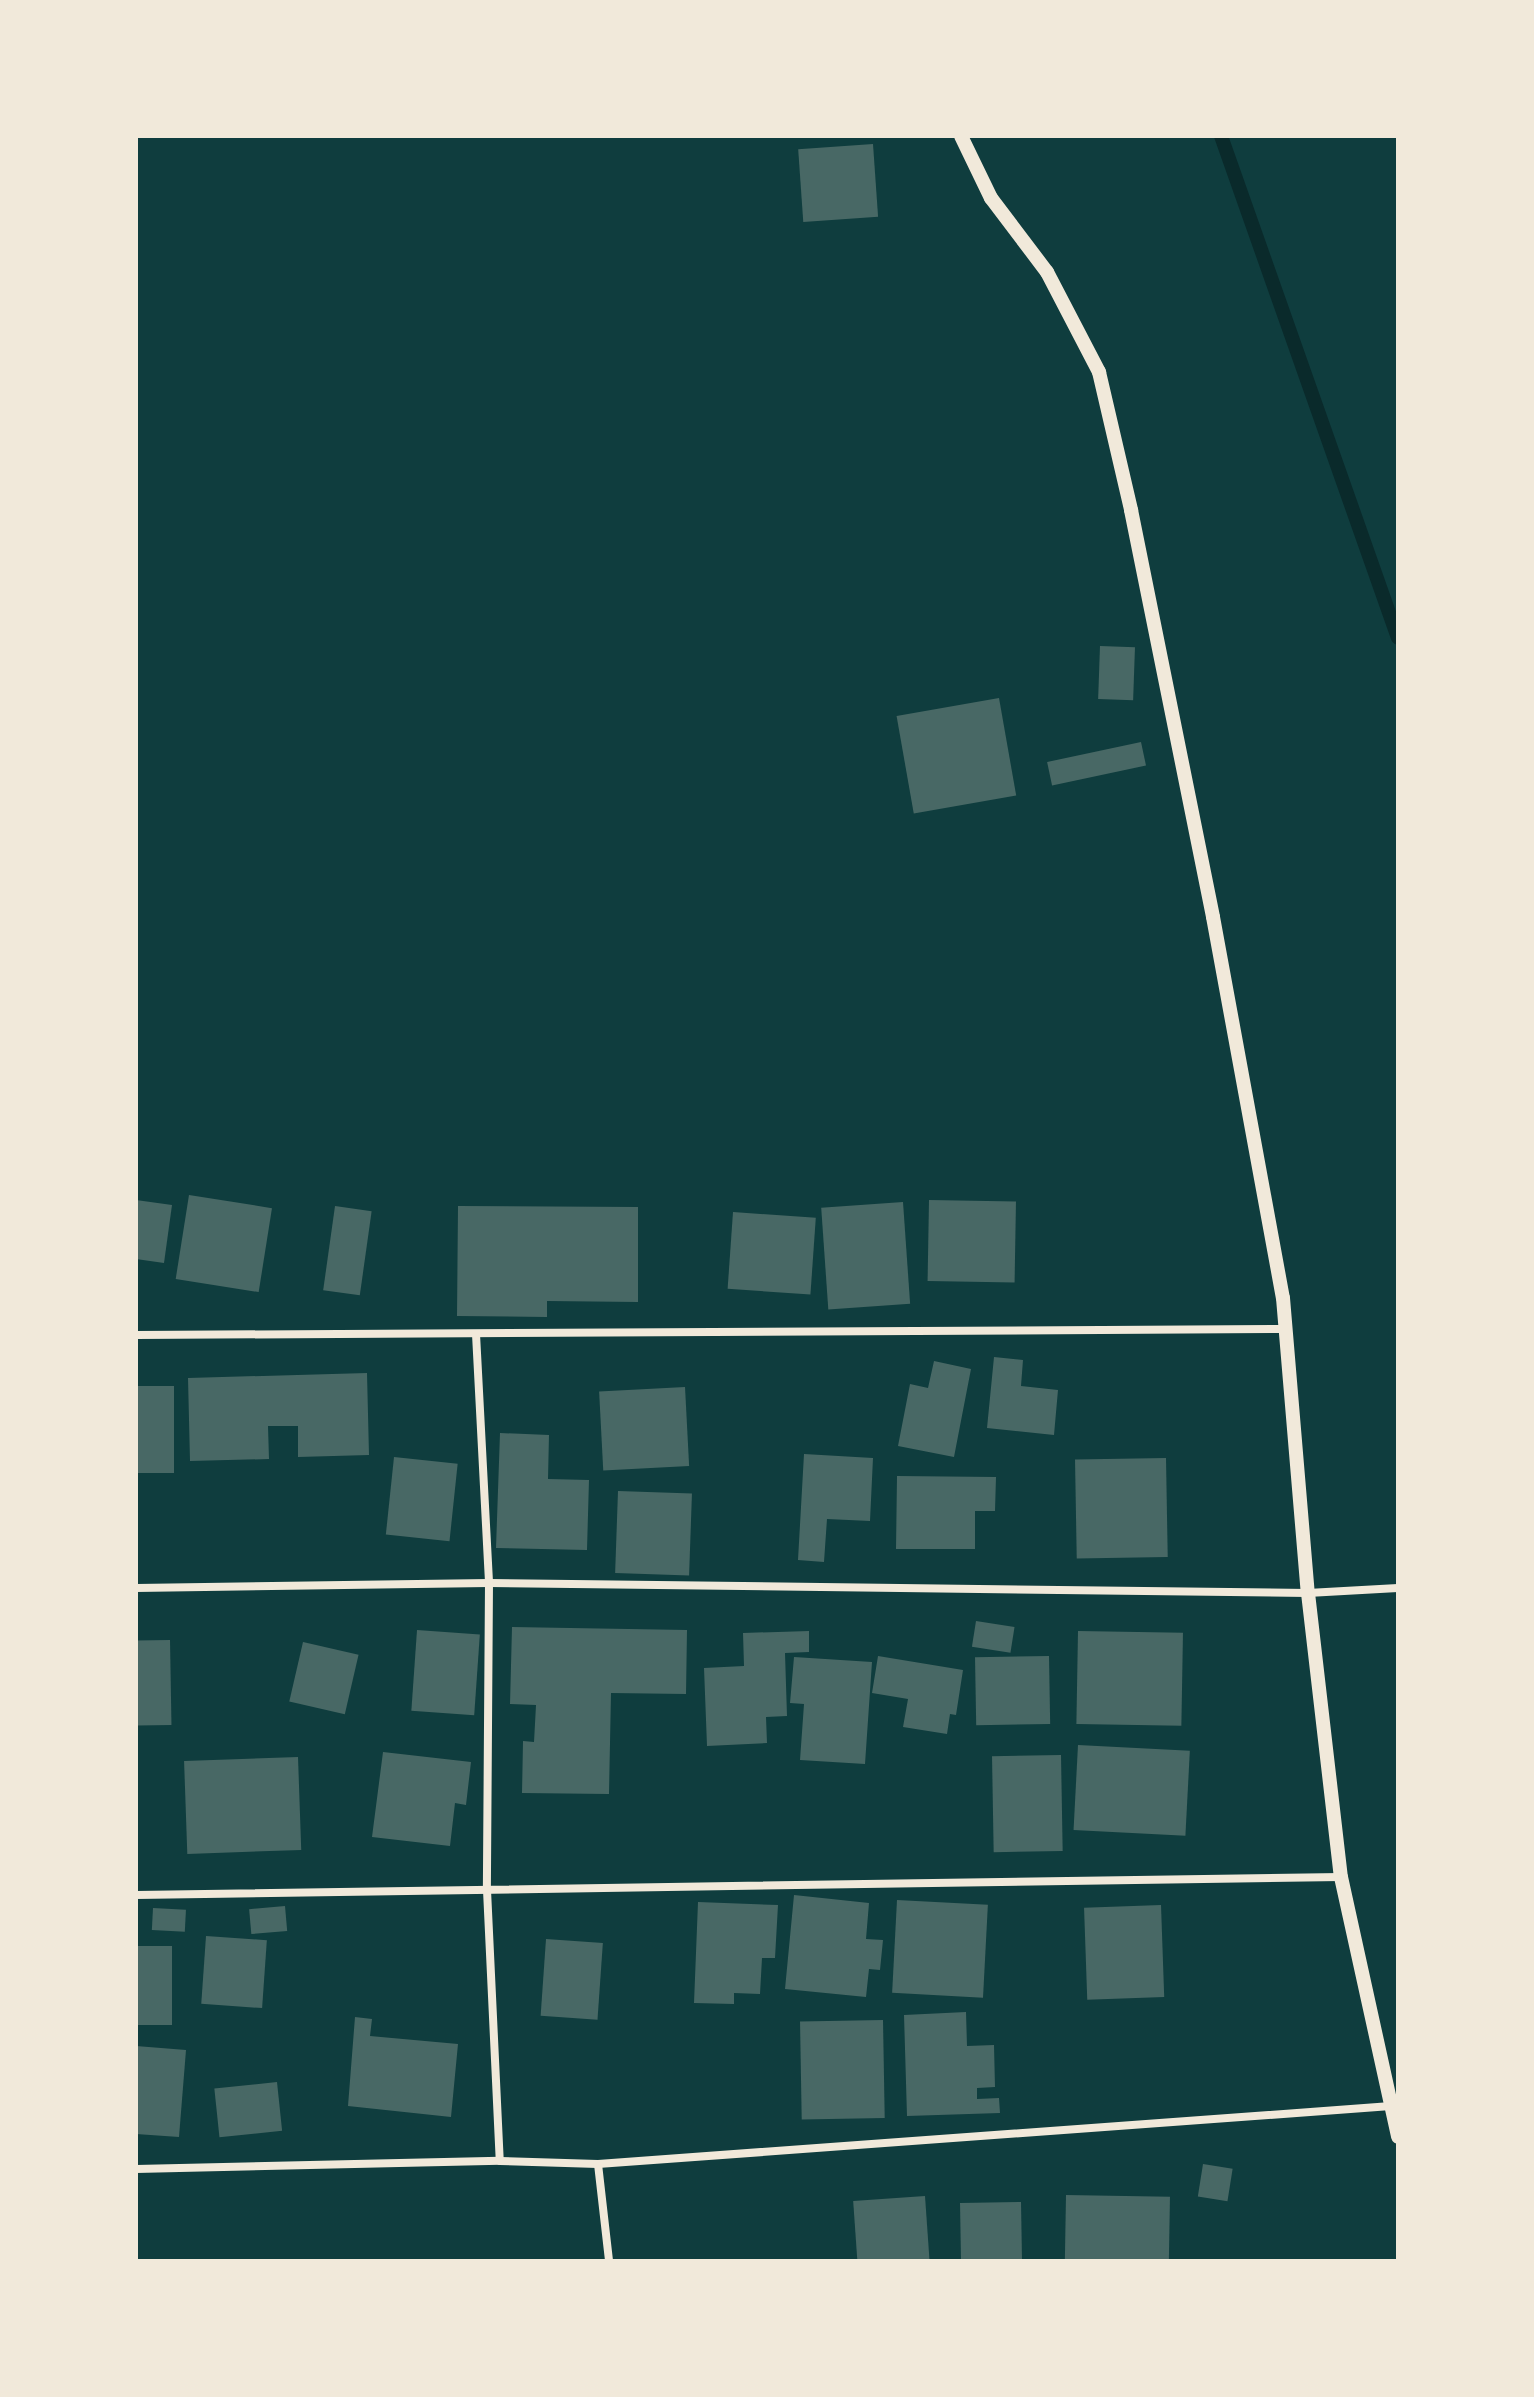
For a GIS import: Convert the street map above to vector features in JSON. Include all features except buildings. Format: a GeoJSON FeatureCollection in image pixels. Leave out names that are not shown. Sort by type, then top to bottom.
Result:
{"type":"FeatureCollection","features":[{"type":"Feature","properties":{"kind":"street"},"geometry":{"type":"LineString","coordinates":[[961,136],[991,198],[1047,272],[1099,372],[1131,510],[1213,917],[1283,1298],[1283,1329],[1308,1593],[1341,1877],[1398,2137]]}},
{"type":"Feature","properties":{"kind":"street"},"geometry":{"type":"LineString","coordinates":[[136,1335],[1283,1329]]}},
{"type":"Feature","properties":{"kind":"street"},"geometry":{"type":"LineString","coordinates":[[476,1334],[489,1583],[487,1890],[500,2161]]}},
{"type":"Feature","properties":{"kind":"street"},"geometry":{"type":"LineString","coordinates":[[136,1588],[489,1583],[1308,1593],[1398,1588]]}},
{"type":"Feature","properties":{"kind":"street"},"geometry":{"type":"LineString","coordinates":[[136,1895],[1341,1877]]}},
{"type":"Feature","properties":{"kind":"street"},"geometry":{"type":"LineString","coordinates":[[136,2169],[500,2161],[598,2164],[1391,2106]]}},
{"type":"Feature","properties":{"kind":"street"},"geometry":{"type":"LineString","coordinates":[[598,2164],[609,2261]]}},
{"type":"Feature","properties":{"kind":"waterway"},"geometry":{"type":"LineString","coordinates":[[1221,136],[1398,638]]}}]}
